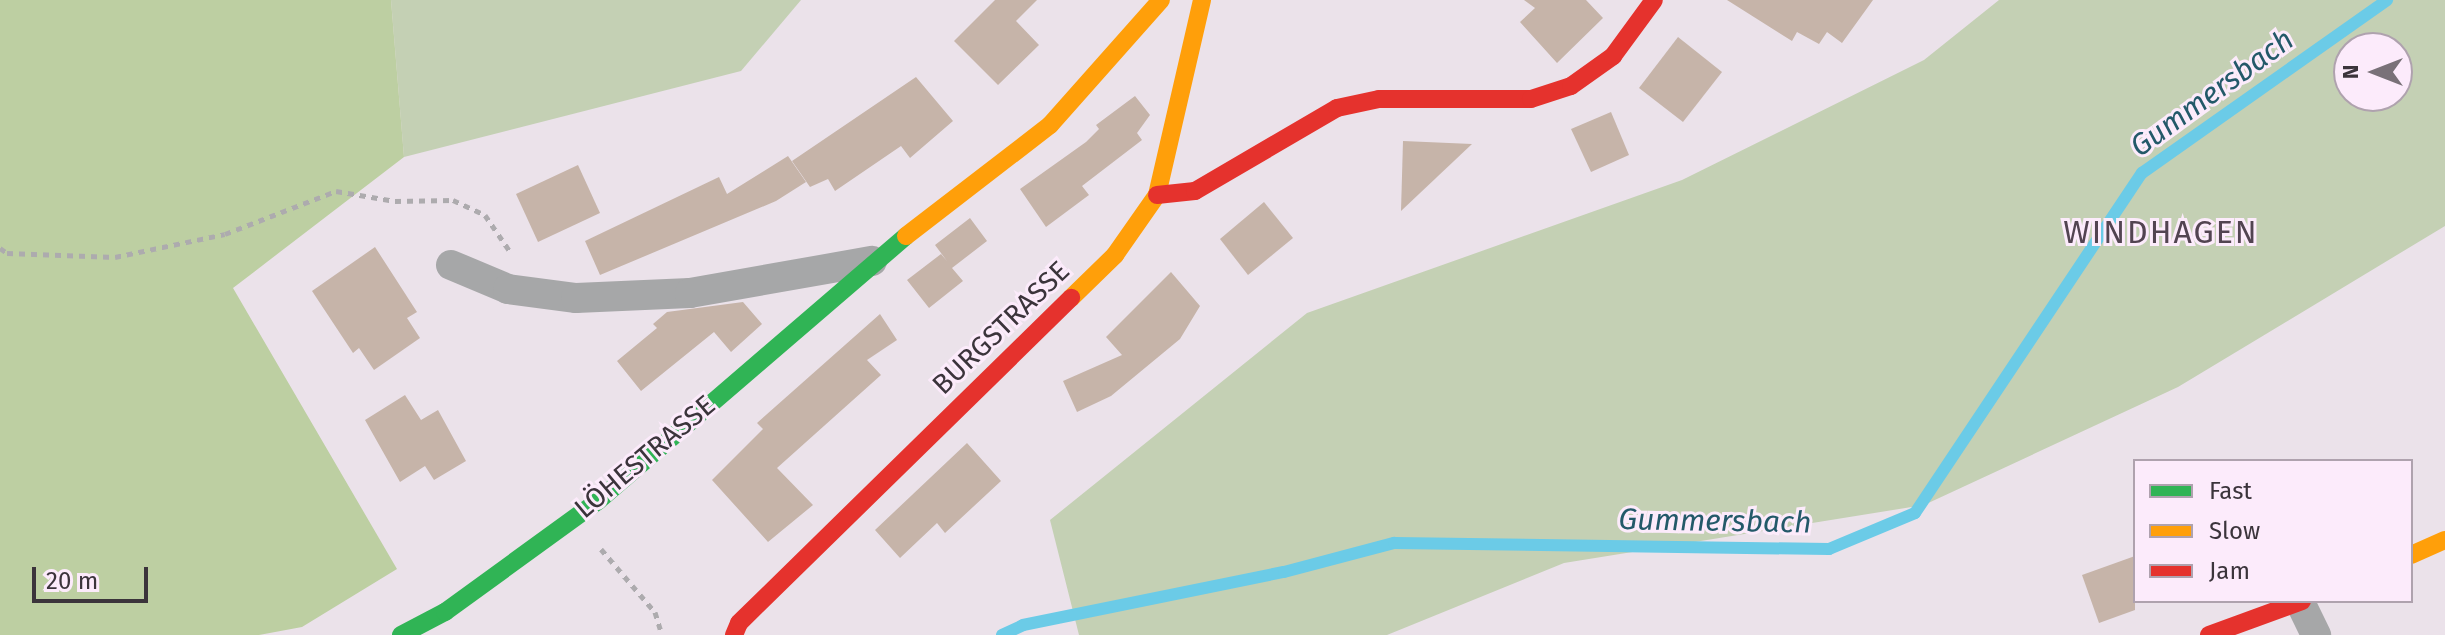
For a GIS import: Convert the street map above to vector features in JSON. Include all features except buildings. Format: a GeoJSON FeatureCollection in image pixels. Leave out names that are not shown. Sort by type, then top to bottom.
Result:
{"type":"FeatureCollection","features":[{"type":"Feature","properties":{"kind":"street","name":"LÖHESTRASSE"},"geometry":{"type":"LineString","coordinates":[[401,635],[445,612],[574,517],[874,260],[1050,125],[1161,0]]}},
{"type":"Feature","properties":{"kind":"street","name":"BURGSTRASSE"},"geometry":{"type":"LineString","coordinates":[[734,635],[739,623],[1115,255],[1157,195],[1202,0]]}},
{"type":"Feature","properties":{"kind":"street"},"geometry":{"type":"LineString","coordinates":[[1157,195],[1195,191],[1337,108],[1379,99],[1531,99],[1571,86],[1613,56],[1654,0]]}},
{"type":"Feature","properties":{"kind":"street","name":"LÖHESTRASSE"},"geometry":{"type":"LineString","coordinates":[[451,265],[540,296],[690,293],[874,260]]}},
{"type":"Feature","properties":{"kind":"street"},"geometry":{"type":"LineString","coordinates":[[2413,554],[2445,540]]}},
{"type":"Feature","properties":{"kind":"street"},"geometry":{"type":"LineString","coordinates":[[2209,635],[2296,603]]}},
{"type":"Feature","properties":{"kind":"street"},"geometry":{"type":"LineString","coordinates":[[2302,603],[2316,635]]}},
{"type":"Feature","properties":{"kind":"path"},"geometry":{"type":"LineString","coordinates":[[0,248],[7,253],[115,257],[225,234],[336,191],[395,201],[453,200],[485,215],[540,296]]}},
{"type":"Feature","properties":{"kind":"path"},"geometry":{"type":"LineString","coordinates":[[574,517],[655,612],[662,635]]}},
{"type":"Feature","properties":{"kind":"green space"},"geometry":{"type":"Polygon","coordinates":[[[0,0],[391,0],[404,157],[233,288],[397,569],[302,627],[259,635],[0,635],[0,0]]]}},
{"type":"Feature","properties":{"kind":"green space"},"geometry":{"type":"Polygon","coordinates":[[[391,0],[801,0],[741,71],[404,157],[391,0]]]}},
{"type":"Feature","properties":{"kind":"green space"},"geometry":{"type":"Polygon","coordinates":[[[1999,0],[2445,0],[2445,226],[2178,387],[1924,505],[1564,563],[1387,635],[1079,635],[1050,520],[1307,313],[1682,180],[1924,60],[1999,0]]]}},
{"type":"Feature","properties":{"kind":"waterway","name":"Gummersbach"},"geometry":{"type":"LineString","coordinates":[[1002,635],[1023,625],[1284,572],[1394,543],[1829,549],[1915,513],[2142,173],[2387,0]]}},
{"type":"Feature","properties":{"kind":"traffic: fast"},"geometry":{"type":"LineString","coordinates":[[401,635],[445,612],[598,501],[906,236]]}},
{"type":"Feature","properties":{"kind":"traffic: slow"},"geometry":{"type":"LineString","coordinates":[[906,236],[1050,125],[1161,0]]}},
{"type":"Feature","properties":{"kind":"traffic: slow"},"geometry":{"type":"LineString","coordinates":[[1071,298],[1115,255],[1157,195],[1202,0]]}},
{"type":"Feature","properties":{"kind":"traffic: slow"},"geometry":{"type":"LineString","coordinates":[[2413,554],[2445,540]]}},
{"type":"Feature","properties":{"kind":"traffic: jam"},"geometry":{"type":"LineString","coordinates":[[1157,195],[1195,191],[1337,108],[1379,99],[1531,99],[1571,86],[1613,56],[1654,0]]}},
{"type":"Feature","properties":{"kind":"traffic: jam"},"geometry":{"type":"LineString","coordinates":[[734,635],[739,623],[1071,298]]}},
{"type":"Feature","properties":{"kind":"traffic: jam"},"geometry":{"type":"LineString","coordinates":[[2209,635],[2297,603]]}},
{"type":"Feature","properties":{"kind":"district","name":"WINDHAGEN"},"geometry":{"type":"Point","coordinates":[2161,232]}}]}
